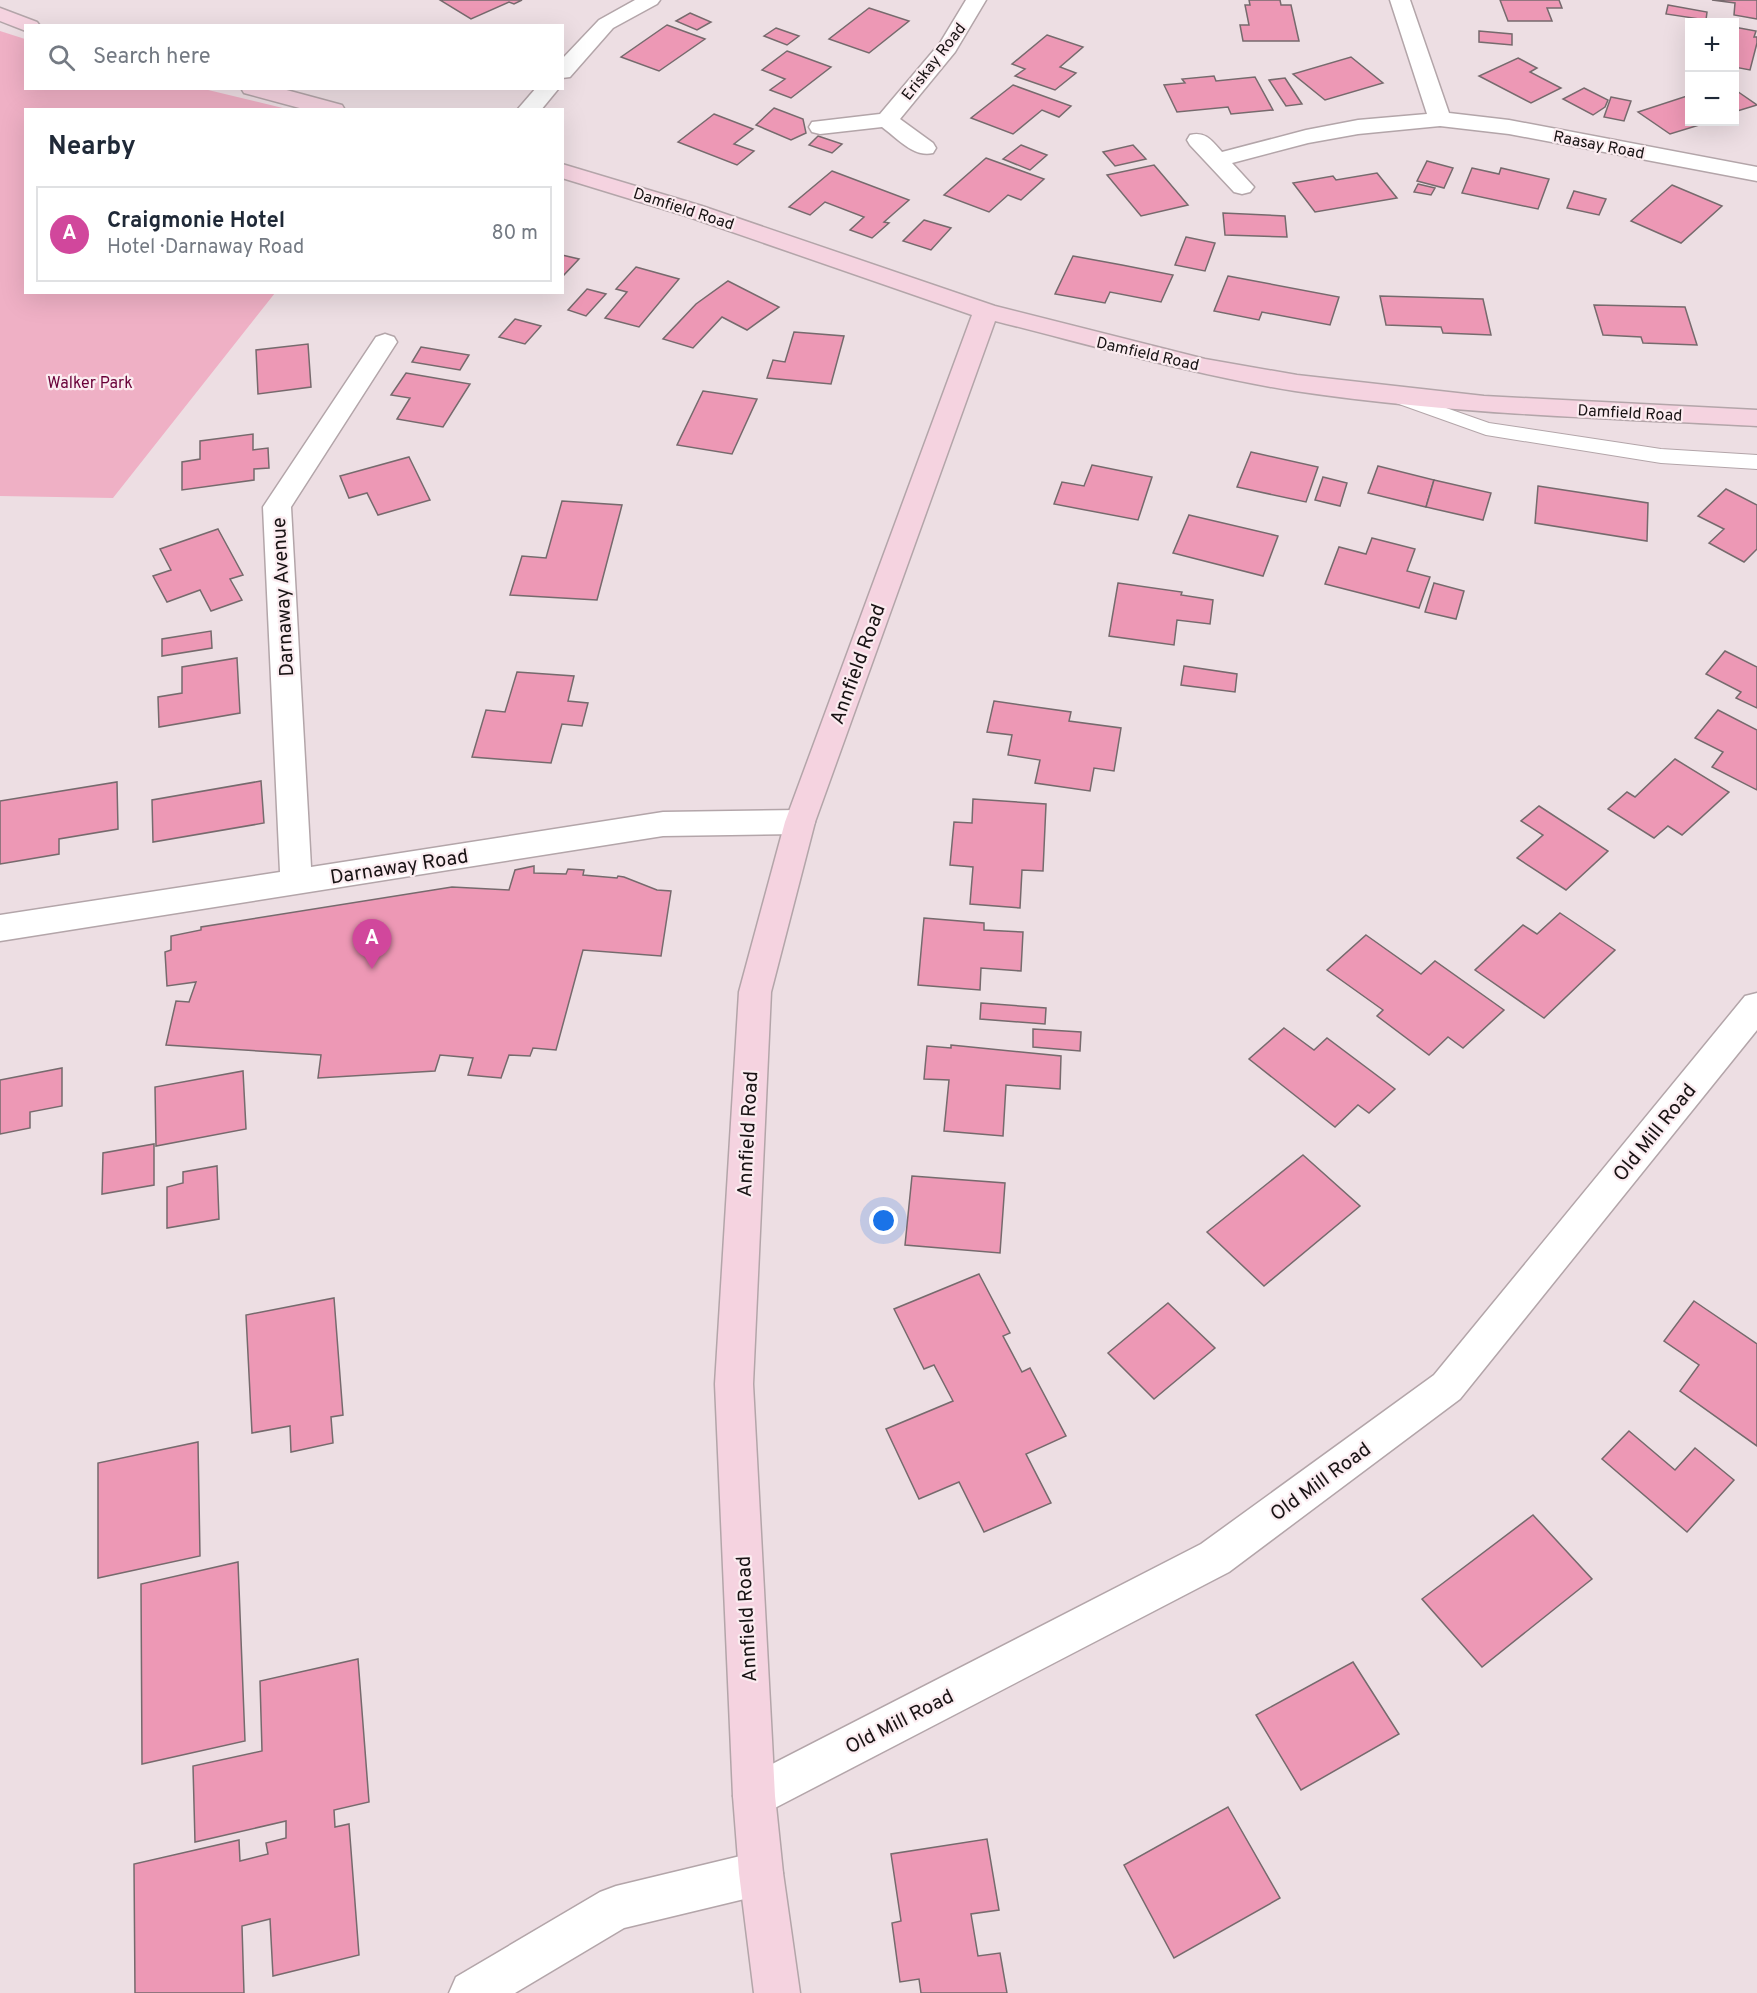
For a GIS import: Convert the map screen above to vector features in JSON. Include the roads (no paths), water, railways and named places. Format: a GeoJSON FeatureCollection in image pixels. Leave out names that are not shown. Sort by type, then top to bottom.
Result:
{"type":"FeatureCollection","features":[{"type":"Feature","properties":{"kind":"main road"},"geometry":{"type":"LineString","coordinates":[[0,14],[25,24]]}},
{"type":"Feature","properties":{"kind":"main road"},"geometry":{"type":"LineString","coordinates":[[259,90],[327,108]]}},
{"type":"Feature","properties":{"kind":"main road","name":"Damfield Road"},"geometry":{"type":"LineString","coordinates":[[564,172],[704,214],[986,311],[1205,367],[1392,396],[1484,404],[1757,418]]}},
{"type":"Feature","properties":{"kind":"main road","name":"Annfield Road"},"geometry":{"type":"LineString","coordinates":[[777,1993],[761,1873],[754,1797],[734,1384],[755,992],[800,822],[986,311]]}},
{"type":"Feature","properties":{"kind":"street"},"geometry":{"type":"LineString","coordinates":[[564,70],[606,24],[650,0]]}},
{"type":"Feature","properties":{"kind":"street","name":"Eriskay Road"},"geometry":{"type":"LineString","coordinates":[[887,120],[955,36],[976,0]]}},
{"type":"Feature","properties":{"kind":"street"},"geometry":{"type":"LineString","coordinates":[[1401,0],[1440,119]]}},
{"type":"Feature","properties":{"kind":"street"},"geometry":{"type":"LineString","coordinates":[[530,108],[546,90]]}},
{"type":"Feature","properties":{"kind":"street","name":"Raasay Road"},"geometry":{"type":"LineString","coordinates":[[1218,160],[1306,137],[1358,127],[1440,119],[1509,127],[1757,174]]}},
{"type":"Feature","properties":{"kind":"street"},"geometry":{"type":"LineString","coordinates":[[820,127],[887,120],[925,148]]}},
{"type":"Feature","properties":{"kind":"street"},"geometry":{"type":"LineString","coordinates":[[1198,140],[1242,187]]}},
{"type":"Feature","properties":{"kind":"street","name":"Darnaway Avenue"},"geometry":{"type":"LineString","coordinates":[[296,883],[277,507],[384,342]]}},
{"type":"Feature","properties":{"kind":"street","name":"Darnaway Road"},"geometry":{"type":"LineString","coordinates":[[0,928],[663,824],[800,822]]}},
{"type":"Feature","properties":{"kind":"street","name":"Old Mill Road"},"geometry":{"type":"LineString","coordinates":[[754,1797],[1215,1558],[1447,1387],[1757,1005]]}},
{"type":"Feature","properties":{"kind":"street"},"geometry":{"type":"LineString","coordinates":[[472,1993],[616,1908],[761,1873]]}},
{"type":"Feature","properties":{"kind":"lane"},"geometry":{"type":"LineString","coordinates":[[1392,396],[1486,429],[1661,456],[1757,462]]}},
{"type":"Feature","properties":{"kind":"place","name":"Craigmonie Hotel"},"geometry":{"type":"Point","coordinates":[372,969]}},
{"type":"Feature","properties":{"kind":"park label","name":"Walker Park"},"geometry":{"type":"Point","coordinates":[90,382]}}]}
